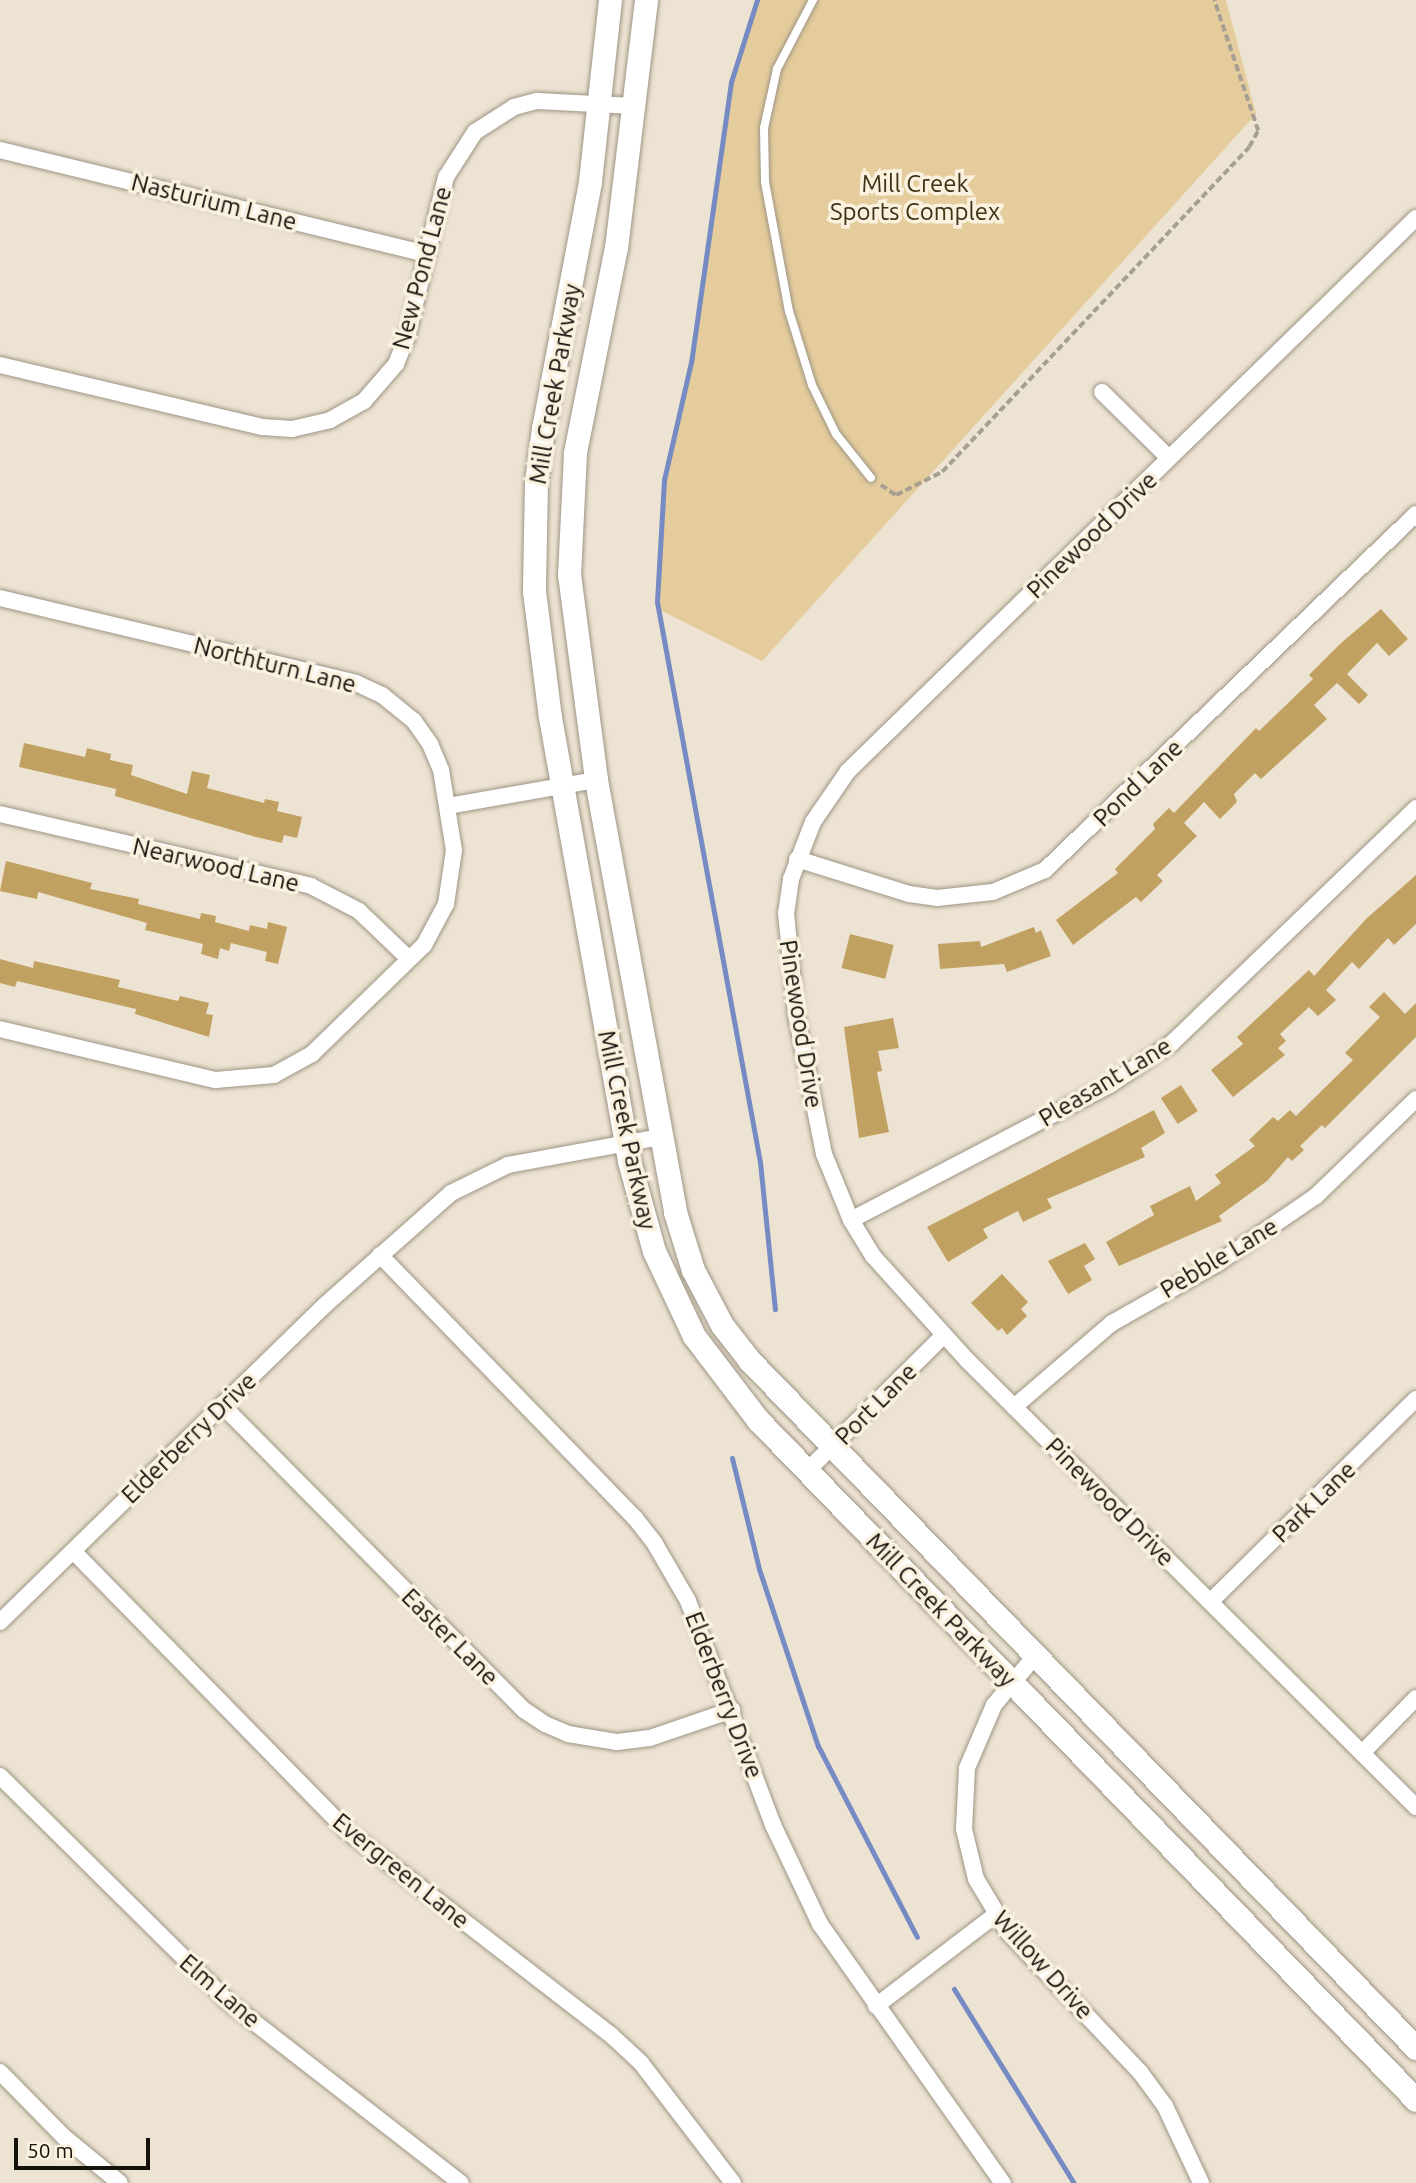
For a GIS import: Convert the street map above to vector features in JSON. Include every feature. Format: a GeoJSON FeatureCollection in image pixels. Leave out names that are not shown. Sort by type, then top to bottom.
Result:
{"type":"FeatureCollection","features":[{"type":"Feature","properties":{"kind":"main road","name":"Mill Creek Parkway"},"geometry":{"type":"LineString","coordinates":[[610,0],[600,103],[578,254],[536,482],[538,632],[562,786],[625,1142],[654,1251],[694,1336],[728,1386],[1011,1683],[1416,2100]]}},
{"type":"Feature","properties":{"kind":"main road","name":"Mill Creek Parkway"},"geometry":{"type":"LineString","coordinates":[[646,0],[616,247],[581,412],[569,507],[573,634],[596,780],[682,1241],[706,1298],[740,1349],[1416,2048]]}},
{"type":"Feature","properties":{"kind":"street","name":"New Pond Lane"},"geometry":{"type":"LineString","coordinates":[[0,365],[263,428],[311,426],[347,412],[390,372],[407,337],[446,177],[475,132],[514,107],[537,101],[634,106]]}},
{"type":"Feature","properties":{"kind":"street","name":"Nasturium Lane"},"geometry":{"type":"LineString","coordinates":[[0,150],[427,254]]}},
{"type":"Feature","properties":{"kind":"street","name":"Pinewood Drive"},"geometry":{"type":"LineString","coordinates":[[1416,218],[849,771],[813,822],[797,859],[786,913],[796,1014],[824,1154],[851,1220],[889,1276],[1014,1407],[1416,1807]]}},
{"type":"Feature","properties":{"kind":"street"},"geometry":{"type":"LineString","coordinates":[[1102,392],[1169,458]]}},
{"type":"Feature","properties":{"kind":"street","name":"Pond Lane"},"geometry":{"type":"LineString","coordinates":[[797,859],[909,894],[937,898],[993,892],[1045,870],[1416,514]]}},
{"type":"Feature","properties":{"kind":"street","name":"Northturn Lane"},"geometry":{"type":"LineString","coordinates":[[0,598],[356,683],[382,695],[414,722],[441,770],[454,841],[452,877],[434,929],[410,959],[312,1054],[290,1068],[258,1079],[215,1080],[0,1029]]}},
{"type":"Feature","properties":{"kind":"street"},"geometry":{"type":"LineString","coordinates":[[448,806],[596,780]]}},
{"type":"Feature","properties":{"kind":"street","name":"Pleasant Lane"},"geometry":{"type":"LineString","coordinates":[[851,1220],[1111,1083],[1172,1043],[1416,808]]}},
{"type":"Feature","properties":{"kind":"street","name":"Nearwood Lane"},"geometry":{"type":"LineString","coordinates":[[0,814],[311,886],[359,911],[410,959]]}},
{"type":"Feature","properties":{"kind":"street","name":"Pebble Lane"},"geometry":{"type":"LineString","coordinates":[[1014,1407],[1112,1323],[1228,1257],[1315,1196],[1416,1100]]}},
{"type":"Feature","properties":{"kind":"street","name":"Elderberry Drive"},"geometry":{"type":"LineString","coordinates":[[0,1622],[425,1212],[479,1177],[508,1165],[661,1137]]}},
{"type":"Feature","properties":{"kind":"street","name":"Elderberry Drive"},"geometry":{"type":"LineString","coordinates":[[380,1255],[635,1518],[688,1601],[732,1710],[789,1866],[820,1924],[1003,2183]]}},
{"type":"Feature","properties":{"kind":"street","name":"Port Lane"},"geometry":{"type":"LineString","coordinates":[[807,1471],[944,1335]]}},
{"type":"Feature","properties":{"kind":"street","name":"Park Lane"},"geometry":{"type":"LineString","coordinates":[[1210,1602],[1416,1399]]}},
{"type":"Feature","properties":{"kind":"street","name":"Easter Lane"},"geometry":{"type":"LineString","coordinates":[[222,1405],[505,1691],[545,1724],[580,1737],[617,1742],[650,1738],[732,1710]]}},
{"type":"Feature","properties":{"kind":"street","name":"Evergreen Lane"},"geometry":{"type":"LineString","coordinates":[[73,1551],[347,1831],[611,2035],[641,2063],[733,2183]]}},
{"type":"Feature","properties":{"kind":"street","name":"Willow Drive"},"geometry":{"type":"LineString","coordinates":[[1035,1656],[1011,1683],[972,1748],[963,1798],[967,1850],[995,1915],[1140,2072],[1172,2118],[1200,2183]]}},
{"type":"Feature","properties":{"kind":"street"},"geometry":{"type":"LineString","coordinates":[[1362,1753],[1416,1698]]}},
{"type":"Feature","properties":{"kind":"street","name":"Elm Lane"},"geometry":{"type":"LineString","coordinates":[[0,1776],[227,2001],[461,2183]]}},
{"type":"Feature","properties":{"kind":"street"},"geometry":{"type":"LineString","coordinates":[[876,2006],[995,1915]]}},
{"type":"Feature","properties":{"kind":"street"},"geometry":{"type":"LineString","coordinates":[[0,2072],[64,2137],[120,2183]]}},
{"type":"Feature","properties":{"kind":"lane"},"geometry":{"type":"LineString","coordinates":[[813,0],[777,69],[764,128],[765,182],[789,311],[812,384],[836,434],[871,478]]}},
{"type":"Feature","properties":{"kind":"path"},"geometry":{"type":"LineString","coordinates":[[871,478],[896,495],[942,471],[1249,147],[1258,131],[1214,0]]}},
{"type":"Feature","properties":{"kind":"green space","name":"Mill Creek Sports Complex"},"geometry":{"type":"Polygon","coordinates":[[[759,0],[1226,0],[1256,114],[762,661],[658,609],[664,480],[689,371],[731,82],[759,0]]]}},
{"type":"Feature","properties":{"kind":"building"},"geometry":{"type":"Polygon","coordinates":[[[1381,609],[1408,639],[1389,656],[1377,643],[1347,674],[1368,695],[1359,704],[1337,683],[1314,705],[1327,719],[1261,779],[1255,773],[1234,794],[1237,802],[1220,819],[1204,802],[1184,823],[1197,836],[1157,875],[1163,881],[1141,902],[1136,897],[1073,945],[1056,920],[1118,873],[1115,869],[1155,829],[1153,824],[1169,808],[1174,813],[1256,728],[1259,731],[1313,679],[1309,675],[1340,644],[1381,609]]]}},
{"type":"Feature","properties":{"kind":"building"},"geometry":{"type":"Polygon","coordinates":[[[24,743],[85,757],[87,748],[111,754],[110,760],[133,765],[131,775],[187,794],[192,771],[210,775],[207,788],[264,803],[265,799],[279,802],[277,811],[302,817],[297,838],[284,835],[282,843],[256,837],[115,796],[116,789],[19,767],[24,743]]]}},
{"type":"Feature","properties":{"kind":"building"},"geometry":{"type":"Polygon","coordinates":[[[6,861],[92,883],[90,889],[139,899],[138,904],[200,919],[201,913],[216,916],[215,922],[249,931],[250,925],[267,929],[268,922],[287,927],[278,964],[265,961],[267,952],[231,943],[229,951],[220,948],[218,959],[201,954],[203,944],[145,930],[147,923],[38,892],[37,899],[0,891],[6,861]]]}},
{"type":"Feature","properties":{"kind":"building"},"geometry":{"type":"Polygon","coordinates":[[[1416,875],[1416,924],[1394,945],[1388,938],[1359,969],[1352,962],[1326,990],[1336,1000],[1318,1016],[1309,1007],[1280,1034],[1286,1041],[1278,1048],[1285,1055],[1233,1097],[1211,1070],[1243,1044],[1237,1037],[1309,970],[1314,976],[1366,919],[1416,875]]]}},
{"type":"Feature","properties":{"kind":"building"},"geometry":{"type":"Polygon","coordinates":[[[1034,927],[1036,933],[1041,930],[1051,956],[1007,972],[1004,964],[940,969],[938,944],[980,941],[981,947],[1034,927]]]}},
{"type":"Feature","properties":{"kind":"building"},"geometry":{"type":"Polygon","coordinates":[[[850,934],[894,945],[885,979],[842,968],[850,934]]]}},
{"type":"Feature","properties":{"kind":"building"},"geometry":{"type":"Polygon","coordinates":[[[0,959],[33,968],[34,961],[120,980],[118,987],[178,1001],[180,996],[209,1003],[206,1014],[213,1015],[209,1037],[135,1014],[136,1009],[17,981],[15,987],[0,983],[0,959]]]}},
{"type":"Feature","properties":{"kind":"building"},"geometry":{"type":"Polygon","coordinates":[[[1384,992],[1405,1014],[1416,1003],[1416,1037],[1325,1128],[1322,1125],[1300,1146],[1304,1150],[1292,1161],[1288,1157],[1267,1181],[1219,1216],[1222,1221],[1119,1266],[1106,1242],[1154,1215],[1150,1206],[1190,1186],[1196,1201],[1221,1183],[1215,1175],[1255,1146],[1249,1140],[1273,1117],[1278,1121],[1290,1110],[1296,1116],[1353,1060],[1345,1053],[1380,1017],[1369,1007],[1384,992]]]}},
{"type":"Feature","properties":{"kind":"building"},"geometry":{"type":"Polygon","coordinates":[[[893,1018],[899,1048],[878,1051],[882,1071],[877,1072],[889,1132],[859,1138],[844,1027],[893,1018]]]}},
{"type":"Feature","properties":{"kind":"building"},"geometry":{"type":"Polygon","coordinates":[[[1181,1085],[1198,1111],[1178,1124],[1161,1098],[1181,1085]]]}},
{"type":"Feature","properties":{"kind":"building"},"geometry":{"type":"Polygon","coordinates":[[[1154,1110],[1165,1133],[1141,1148],[1145,1157],[1047,1199],[1052,1208],[1023,1222],[1018,1211],[983,1229],[988,1238],[948,1262],[927,1227],[1154,1110]]]}},
{"type":"Feature","properties":{"kind":"building"},"geometry":{"type":"Polygon","coordinates":[[[1085,1243],[1095,1259],[1084,1266],[1092,1280],[1068,1294],[1048,1261],[1085,1243]]]}},
{"type":"Feature","properties":{"kind":"building"},"geometry":{"type":"Polygon","coordinates":[[[1002,1274],[1028,1302],[1021,1309],[1027,1316],[1007,1335],[1002,1328],[998,1331],[971,1303],[1002,1274]]]}},
{"type":"Feature","properties":{"kind":"waterway"},"geometry":{"type":"LineString","coordinates":[[757,0],[731,82],[691,362],[664,480],[657,602],[760,1162],[775,1309]]}},
{"type":"Feature","properties":{"kind":"waterway"},"geometry":{"type":"LineString","coordinates":[[732,1458],[759,1569],[818,1746],[917,1937]]}},
{"type":"Feature","properties":{"kind":"waterway"},"geometry":{"type":"LineString","coordinates":[[954,1989],[1074,2183]]}}]}
